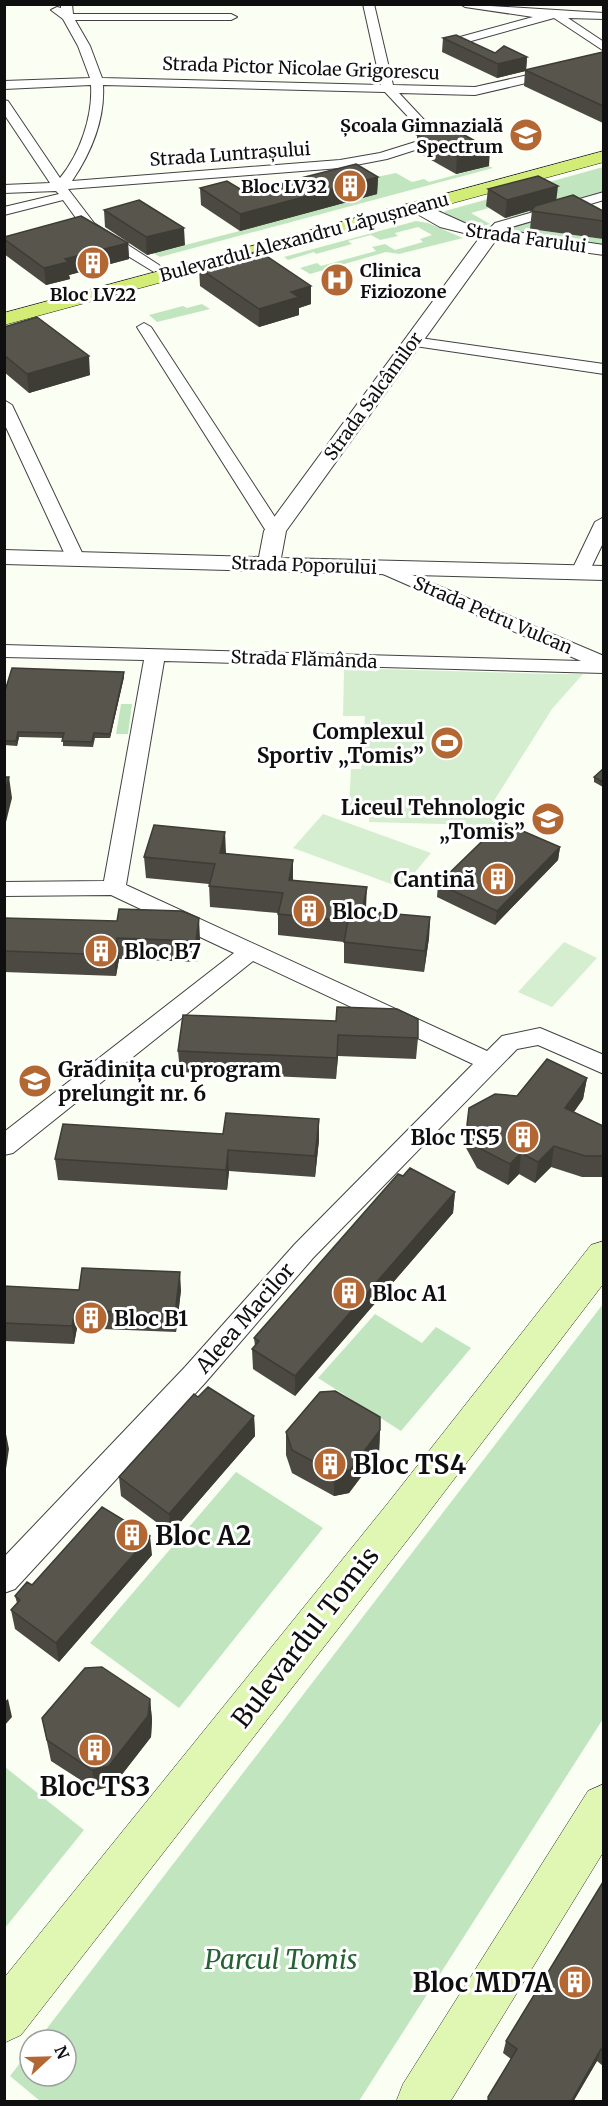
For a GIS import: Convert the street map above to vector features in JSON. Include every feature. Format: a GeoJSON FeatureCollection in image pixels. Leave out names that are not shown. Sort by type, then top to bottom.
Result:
{"type":"FeatureCollection","features":[{"type":"Feature","properties":{"kind":"main road","name":"Bulevardul Alexandru Lăpușneanu"},"geometry":{"type":"LineString","coordinates":[[4,309],[603,147]]}},
{"type":"Feature","properties":{"kind":"main road","name":"Bulevardul Alexandru Lăpușneanu"},"geometry":{"type":"LineString","coordinates":[[4,319],[603,156]]}},
{"type":"Feature","properties":{"kind":"main road","name":"Bulevardul Tomis"},"geometry":{"type":"LineString","coordinates":[[4,2018],[409,1506],[603,1255]]}},
{"type":"Feature","properties":{"kind":"main road"},"geometry":{"type":"LineString","coordinates":[[420,2102],[603,1807]]}},
{"type":"Feature","properties":{"kind":"street"},"geometry":{"type":"LineString","coordinates":[[50,4],[67,10],[231,17]]}},
{"type":"Feature","properties":{"kind":"street"},"geometry":{"type":"LineString","coordinates":[[368,4],[388,88]]}},
{"type":"Feature","properties":{"kind":"street"},"geometry":{"type":"LineString","coordinates":[[465,4],[525,13],[603,16]]}},
{"type":"Feature","properties":{"kind":"street"},"geometry":{"type":"LineString","coordinates":[[515,4],[555,14]]}},
{"type":"Feature","properties":{"kind":"street"},"geometry":{"type":"LineString","coordinates":[[539,4],[603,48]]}},
{"type":"Feature","properties":{"kind":"street"},"geometry":{"type":"LineString","coordinates":[[4,212],[62,191],[89,137],[96,109],[97,81],[67,10]]}},
{"type":"Feature","properties":{"kind":"street"},"geometry":{"type":"LineString","coordinates":[[485,56],[453,42],[555,14]]}},
{"type":"Feature","properties":{"kind":"street","name":"Strada Pictor Nicolae Grigorescu"},"geometry":{"type":"LineString","coordinates":[[4,85],[97,81],[475,91],[603,61]]}},
{"type":"Feature","properties":{"kind":"street","name":"Strada Luntrașului"},"geometry":{"type":"LineString","coordinates":[[62,191],[340,164],[382,156],[436,139],[388,88]]}},
{"type":"Feature","properties":{"kind":"street"},"geometry":{"type":"LineString","coordinates":[[4,104],[62,191],[89,226],[154,268]]}},
{"type":"Feature","properties":{"kind":"street"},"geometry":{"type":"LineString","coordinates":[[4,134],[24,134]]}},
{"type":"Feature","properties":{"kind":"street"},"geometry":{"type":"LineString","coordinates":[[4,189],[62,191]]}},
{"type":"Feature","properties":{"kind":"street"},"geometry":{"type":"LineString","coordinates":[[491,234],[500,226],[603,196]]}},
{"type":"Feature","properties":{"kind":"street","name":"Strada Farului"},"geometry":{"type":"LineString","coordinates":[[418,207],[456,228],[603,250]]}},
{"type":"Feature","properties":{"kind":"street","name":"Strada Salcâmilor"},"geometry":{"type":"LineString","coordinates":[[269,564],[275,531],[491,234]]}},
{"type":"Feature","properties":{"kind":"street"},"geometry":{"type":"LineString","coordinates":[[144,327],[275,531]]}},
{"type":"Feature","properties":{"kind":"street"},"geometry":{"type":"LineString","coordinates":[[413,342],[603,369]]}},
{"type":"Feature","properties":{"kind":"street"},"geometry":{"type":"LineString","coordinates":[[4,405],[76,559]]}},
{"type":"Feature","properties":{"kind":"street"},"geometry":{"type":"LineString","coordinates":[[580,572],[603,522]]}},
{"type":"Feature","properties":{"kind":"street","name":"Strada Poporului"},"geometry":{"type":"LineString","coordinates":[[4,557],[603,573]]}},
{"type":"Feature","properties":{"kind":"street","name":"Strada Petru Vulcan"},"geometry":{"type":"LineString","coordinates":[[382,567],[603,665]]}},
{"type":"Feature","properties":{"kind":"street","name":"Strada Flămânda"},"geometry":{"type":"LineString","coordinates":[[4,651],[603,665]]}},
{"type":"Feature","properties":{"kind":"street"},"geometry":{"type":"LineString","coordinates":[[114,888],[155,655]]}},
{"type":"Feature","properties":{"kind":"street"},"geometry":{"type":"LineString","coordinates":[[4,889],[114,888],[490,1062]]}},
{"type":"Feature","properties":{"kind":"street"},"geometry":{"type":"LineString","coordinates":[[4,1146],[252,950]]}},
{"type":"Feature","properties":{"kind":"street","name":"Aleea Macilor"},"geometry":{"type":"LineString","coordinates":[[4,1579],[195,1376],[304,1251],[510,1042],[540,1036],[603,1065]]}},
{"type":"Feature","properties":{"kind":"green space"},"geometry":{"type":"Polygon","coordinates":[[[489,166],[493,168],[160,257],[131,240],[141,236],[162,251],[267,224],[356,181],[396,173],[412,182],[424,179],[429,182],[489,166]]]}},
{"type":"Feature","properties":{"kind":"green space"},"geometry":{"type":"Polygon","coordinates":[[[603,167],[603,192],[511,220],[489,208],[471,213],[490,224],[476,228],[445,213],[445,211],[603,167]]]}},
{"type":"Feature","properties":{"kind":"green space"},"geometry":{"type":"Polygon","coordinates":[[[548,214],[530,229],[603,239],[603,245],[501,231],[504,227],[548,214]]]}},
{"type":"Feature","properties":{"kind":"green space"},"geometry":{"type":"Polygon","coordinates":[[[416,221],[428,223],[463,238],[399,254],[386,252],[310,274],[300,268],[317,263],[321,266],[376,251],[372,247],[385,244],[395,250],[423,242],[420,239],[432,235],[418,227],[395,233],[398,236],[380,240],[371,235],[348,241],[352,244],[316,254],[314,252],[288,260],[284,257],[416,221]]]}},
{"type":"Feature","properties":{"kind":"green space"},"geometry":{"type":"Polygon","coordinates":[[[202,304],[210,309],[157,322],[149,315],[183,306],[187,308],[202,304]]]}},
{"type":"Feature","properties":{"kind":"green space","name":"Complexul Sportiv „Tomis”"},"geometry":{"type":"Polygon","coordinates":[[[344,668],[583,674],[552,709],[485,815],[498,821],[485,835],[473,830],[477,825],[369,822],[370,806],[349,805],[351,769],[361,769],[365,716],[343,716],[344,668]]]}},
{"type":"Feature","properties":{"kind":"green space"},"geometry":{"type":"Polygon","coordinates":[[[121,704],[132,704],[128,734],[116,734],[121,704]]]}},
{"type":"Feature","properties":{"kind":"green space"},"geometry":{"type":"Polygon","coordinates":[[[323,814],[431,853],[402,888],[293,848],[323,814]]]}},
{"type":"Feature","properties":{"kind":"green space"},"geometry":{"type":"Polygon","coordinates":[[[564,942],[597,958],[552,1007],[518,992],[564,942]]]}},
{"type":"Feature","properties":{"kind":"green space","name":"Parcul Tomis"},"geometry":{"type":"Polygon","coordinates":[[[603,1304],[603,1719],[359,2101],[40,2101],[24,2088],[78,2088],[78,2028],[47,2028],[603,1304]]]}},
{"type":"Feature","properties":{"kind":"green space"},"geometry":{"type":"Polygon","coordinates":[[[375,1314],[422,1343],[436,1327],[471,1348],[401,1431],[318,1378],[375,1314]]]}},
{"type":"Feature","properties":{"kind":"green space"},"geometry":{"type":"Polygon","coordinates":[[[236,1472],[323,1528],[179,1708],[90,1643],[236,1472]]]}},
{"type":"Feature","properties":{"kind":"green space"},"geometry":{"type":"Polygon","coordinates":[[[5,1767],[84,1830],[5,1928],[5,1767]]]}},
{"type":"Feature","properties":{"kind":"green space","name":"Parcul Tomis"},"geometry":{"type":"Polygon","coordinates":[[[18,2066],[18,2083],[10,2076],[18,2066]]]}},
{"type":"Feature","properties":{"kind":"building"},"geometry":{"type":"Polygon","coordinates":[[[456,35],[495,53],[504,46],[527,57],[498,64],[443,38],[456,35]]]}},
{"type":"Feature","properties":{"kind":"building"},"geometry":{"type":"Polygon","coordinates":[[[603,52],[603,106],[525,70],[603,52]]]}},
{"type":"Feature","properties":{"kind":"building"},"geometry":{"type":"Polygon","coordinates":[[[446,125],[490,149],[457,157],[417,135],[446,125]]]}},
{"type":"Feature","properties":{"kind":"building"},"geometry":{"type":"Polygon","coordinates":[[[356,164],[378,177],[240,214],[200,188],[227,181],[245,192],[356,164]]]}},
{"type":"Feature","properties":{"kind":"building"},"geometry":{"type":"Polygon","coordinates":[[[538,176],[558,186],[507,200],[488,189],[538,176]]]}},
{"type":"Feature","properties":{"kind":"building"},"geometry":{"type":"Polygon","coordinates":[[[573,195],[603,211],[603,221],[531,211],[535,206],[573,195]]]}},
{"type":"Feature","properties":{"kind":"building"},"geometry":{"type":"Polygon","coordinates":[[[139,200],[184,228],[146,237],[104,210],[139,200]]]}},
{"type":"Feature","properties":{"kind":"building"},"geometry":{"type":"Polygon","coordinates":[[[81,216],[128,243],[65,259],[68,262],[44,268],[4,239],[4,237],[81,216]]]}},
{"type":"Feature","properties":{"kind":"building"},"geometry":{"type":"Polygon","coordinates":[[[259,251],[311,286],[291,292],[299,297],[259,309],[199,268],[259,251]]]}},
{"type":"Feature","properties":{"kind":"building"},"geometry":{"type":"Polygon","coordinates":[[[37,317],[89,356],[27,374],[4,355],[4,327],[37,317]]]}},
{"type":"Feature","properties":{"kind":"building"},"geometry":{"type":"Polygon","coordinates":[[[12,668],[124,672],[110,734],[94,733],[92,742],[62,741],[64,733],[18,732],[16,741],[4,741],[4,694],[12,668]]]}},
{"type":"Feature","properties":{"kind":"building"},"geometry":{"type":"Polygon","coordinates":[[[603,769],[603,782],[594,777],[603,769]]]}},
{"type":"Feature","properties":{"kind":"building"},"geometry":{"type":"Polygon","coordinates":[[[4,777],[9,777],[4,795],[4,777]]]}},
{"type":"Feature","properties":{"kind":"building","name":"Cantină"},"geometry":{"type":"Polygon","coordinates":[[[502,822],[560,847],[497,911],[438,884],[502,822]]]}},
{"type":"Feature","properties":{"kind":"building"},"geometry":{"type":"Polygon","coordinates":[[[154,825],[225,832],[220,853],[293,860],[289,880],[367,887],[362,911],[430,917],[425,951],[344,942],[348,921],[278,914],[283,893],[209,886],[215,864],[144,857],[154,825]]]}},
{"type":"Feature","properties":{"kind":"building"},"geometry":{"type":"Polygon","coordinates":[[[119,909],[182,911],[199,918],[196,941],[117,938],[114,955],[4,951],[4,918],[117,921],[119,909]]]}},
{"type":"Feature","properties":{"kind":"building"},"geometry":{"type":"Polygon","coordinates":[[[337,1007],[397,1009],[418,1019],[418,1038],[338,1035],[337,1058],[178,1051],[183,1015],[336,1021],[337,1007]]]}},
{"type":"Feature","properties":{"kind":"building","name":"Bloc TS5"},"geometry":{"type":"Polygon","coordinates":[[[547,1059],[587,1078],[565,1108],[603,1126],[603,1156],[585,1156],[554,1146],[538,1162],[521,1153],[510,1164],[479,1148],[467,1125],[469,1108],[495,1094],[517,1096],[547,1059]]]}},
{"type":"Feature","properties":{"kind":"building"},"geometry":{"type":"Polygon","coordinates":[[[226,1113],[319,1119],[315,1156],[228,1150],[226,1170],[55,1159],[63,1124],[223,1134],[226,1113]]]}},
{"type":"Feature","properties":{"kind":"building","name":"Bloc A1"},"geometry":{"type":"Polygon","coordinates":[[[410,1168],[455,1192],[295,1376],[252,1349],[259,1341],[254,1338],[398,1174],[403,1176],[410,1168]]]}},
{"type":"Feature","properties":{"kind":"building"},"geometry":{"type":"Polygon","coordinates":[[[82,1268],[180,1272],[175,1314],[75,1310],[72,1326],[4,1323],[4,1286],[79,1290],[82,1268]]]}},
{"type":"Feature","properties":{"kind":"building"},"geometry":{"type":"Polygon","coordinates":[[[208,1387],[254,1416],[169,1514],[119,1477],[194,1394],[198,1397],[208,1387]]]}},
{"type":"Feature","properties":{"kind":"building"},"geometry":{"type":"Polygon","coordinates":[[[335,1391],[380,1417],[380,1430],[350,1470],[334,1473],[292,1450],[286,1432],[320,1392],[335,1391]]]}},
{"type":"Feature","properties":{"kind":"building"},"geometry":{"type":"Polygon","coordinates":[[[102,1507],[150,1536],[56,1643],[11,1610],[20,1600],[15,1596],[27,1582],[32,1585],[102,1507]]]}},
{"type":"Feature","properties":{"kind":"building","name":"Bloc TS3"},"geometry":{"type":"Polygon","coordinates":[[[102,1667],[150,1699],[148,1716],[109,1766],[92,1770],[47,1740],[42,1718],[85,1668],[102,1667]]]}},
{"type":"Feature","properties":{"kind":"building","name":"Bloc MD7A"},"geometry":{"type":"Polygon","coordinates":[[[603,1882],[603,2051],[601,2049],[571,2102],[489,2102],[488,2097],[517,2049],[506,2041],[603,1882]]]}},
{"type":"Feature","properties":{"kind":"place","name":"Școala Gimnazială Spectrum"},"geometry":{"type":"Point","coordinates":[526,135]}},
{"type":"Feature","properties":{"kind":"place","name":"Bloc LV32"},"geometry":{"type":"Point","coordinates":[350,186]}},
{"type":"Feature","properties":{"kind":"place","name":"Bloc LV22"},"geometry":{"type":"Point","coordinates":[93,263]}},
{"type":"Feature","properties":{"kind":"place","name":"Clinica Fiziozone"},"geometry":{"type":"Point","coordinates":[337,280]}},
{"type":"Feature","properties":{"kind":"place","name":"Complexul Sportiv „Tomis”"},"geometry":{"type":"Point","coordinates":[447,743]}},
{"type":"Feature","properties":{"kind":"place","name":"Liceul Tehnologic „Tomis”"},"geometry":{"type":"Point","coordinates":[548,819]}},
{"type":"Feature","properties":{"kind":"place","name":"Cantină"},"geometry":{"type":"Point","coordinates":[498,879]}},
{"type":"Feature","properties":{"kind":"place","name":"Bloc D"},"geometry":{"type":"Point","coordinates":[309,911]}},
{"type":"Feature","properties":{"kind":"place","name":"Bloc B7"},"geometry":{"type":"Point","coordinates":[101,951]}},
{"type":"Feature","properties":{"kind":"place","name":"Grădinița cu program prelungit nr. 6"},"geometry":{"type":"Point","coordinates":[35,1081]}},
{"type":"Feature","properties":{"kind":"place","name":"Bloc TS5"},"geometry":{"type":"Point","coordinates":[523,1137]}},
{"type":"Feature","properties":{"kind":"place","name":"Bloc A1"},"geometry":{"type":"Point","coordinates":[349,1293]}},
{"type":"Feature","properties":{"kind":"place","name":"Bloc B1"},"geometry":{"type":"Point","coordinates":[91,1318]}},
{"type":"Feature","properties":{"kind":"place","name":"Bloc TS4"},"geometry":{"type":"Point","coordinates":[330,1464]}},
{"type":"Feature","properties":{"kind":"place","name":"Bloc A2"},"geometry":{"type":"Point","coordinates":[132,1535]}},
{"type":"Feature","properties":{"kind":"place","name":"Bloc TS3"},"geometry":{"type":"Point","coordinates":[95,1750]}},
{"type":"Feature","properties":{"kind":"place","name":"Bloc MD7A"},"geometry":{"type":"Point","coordinates":[575,1982]}}]}
